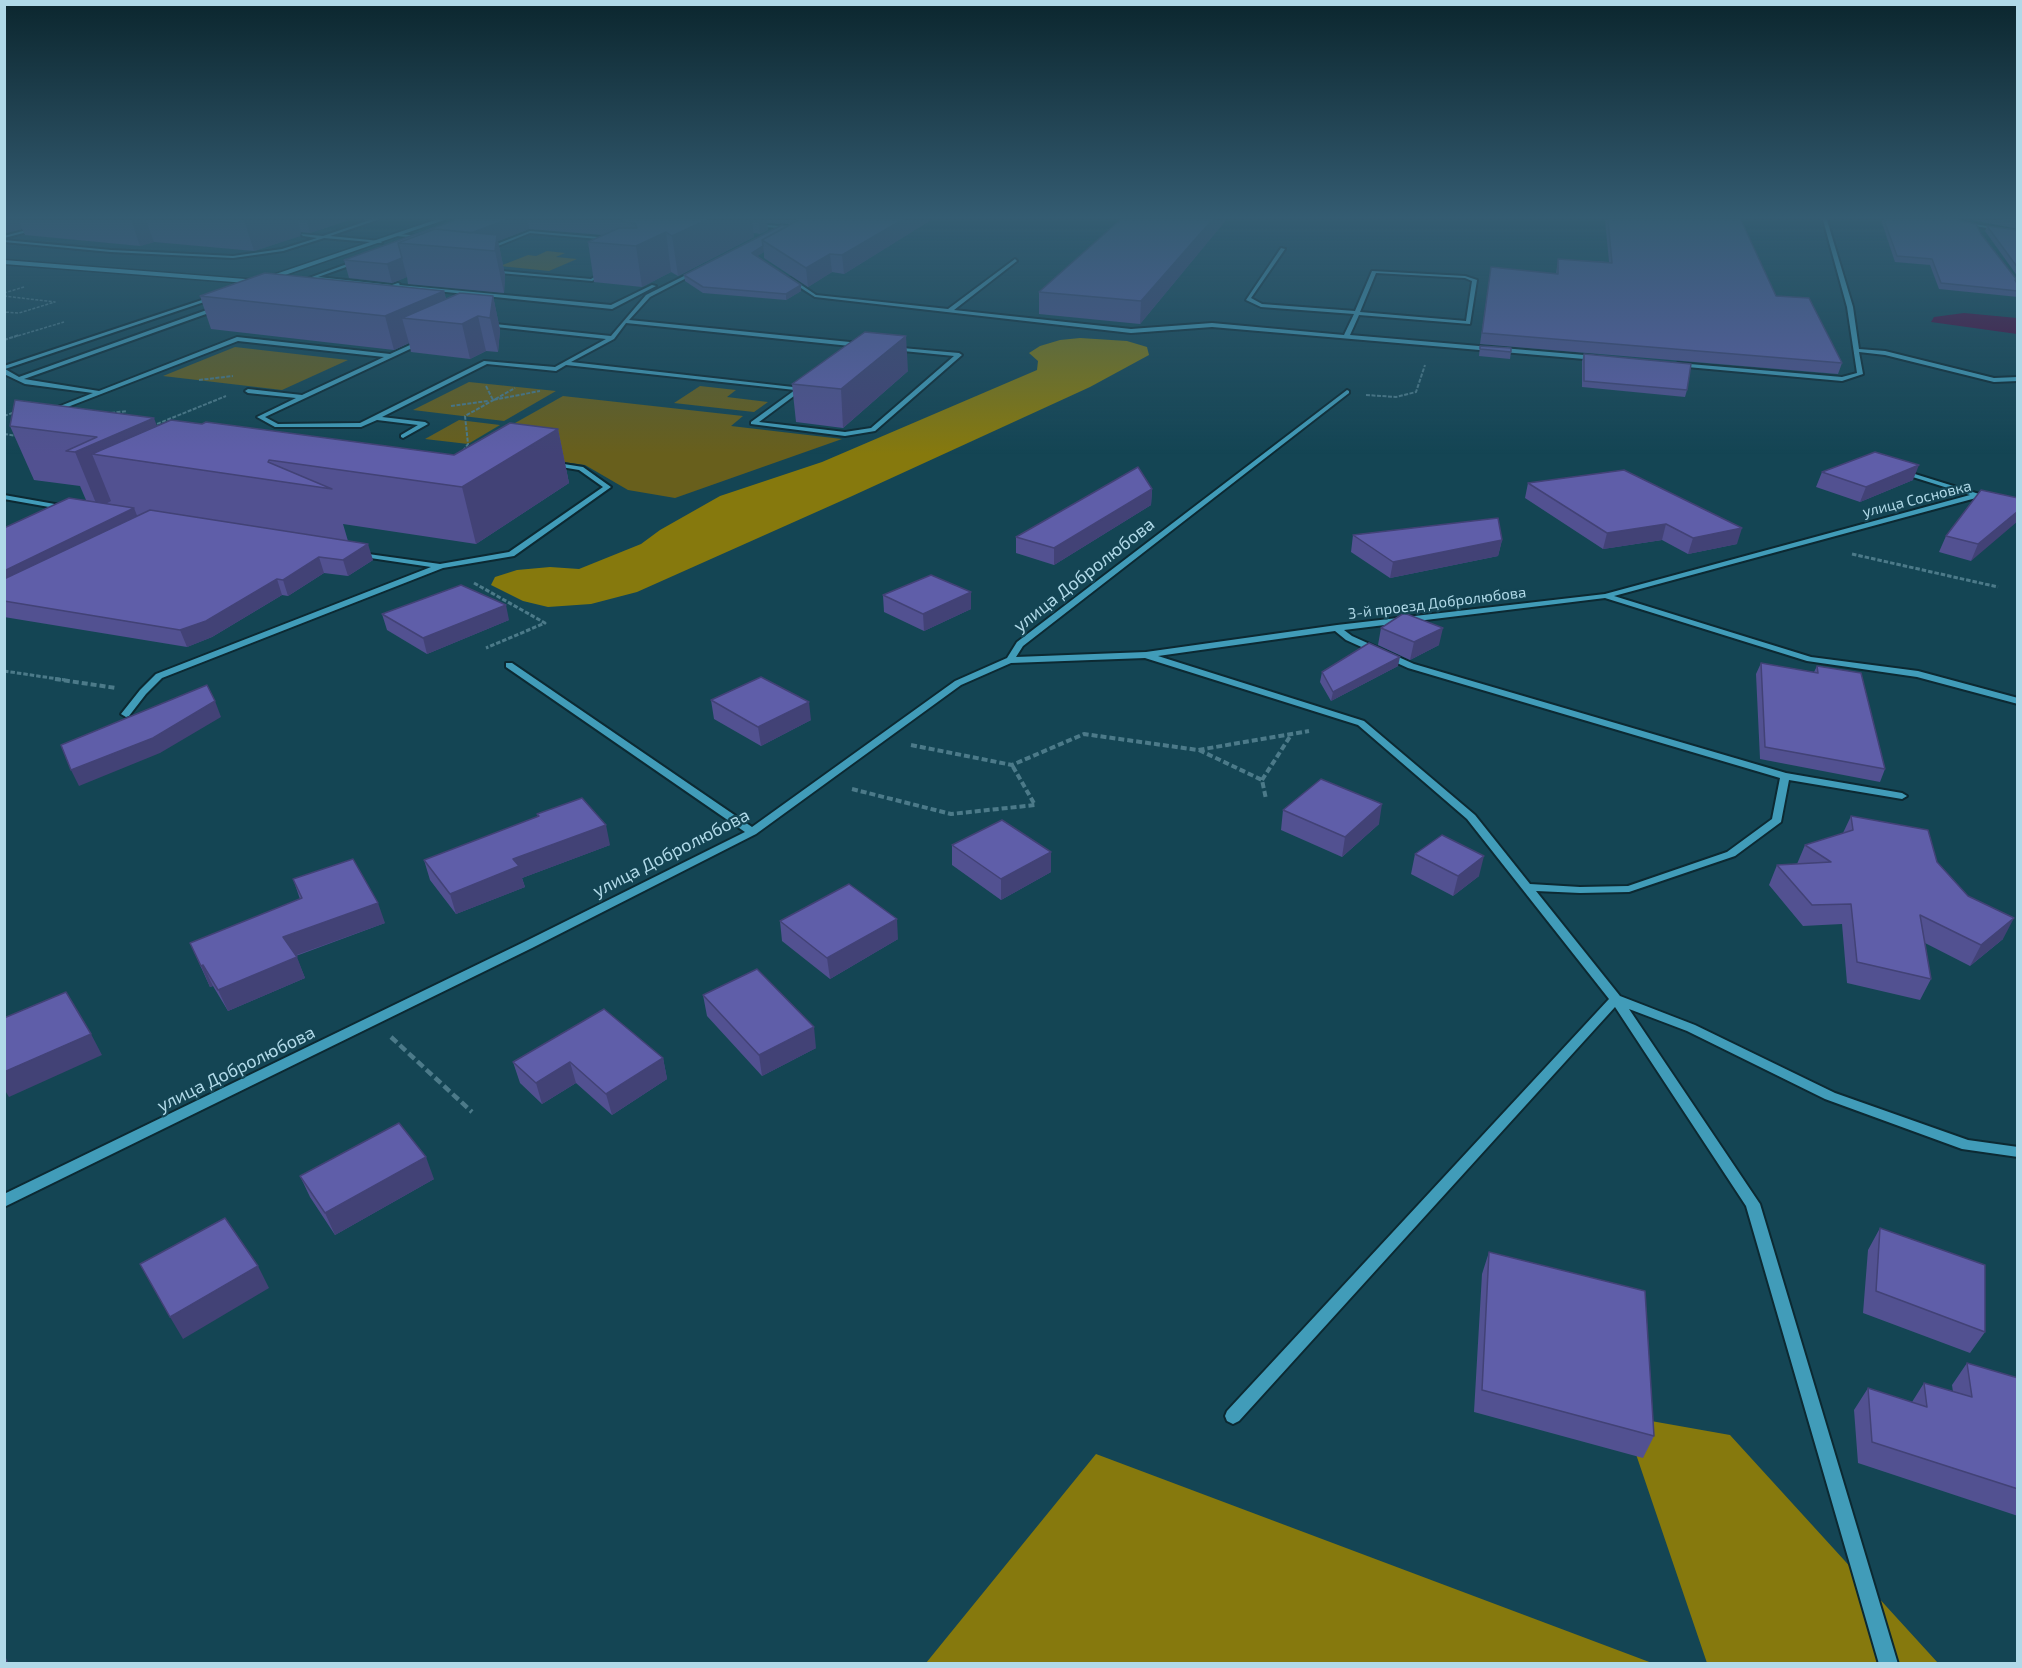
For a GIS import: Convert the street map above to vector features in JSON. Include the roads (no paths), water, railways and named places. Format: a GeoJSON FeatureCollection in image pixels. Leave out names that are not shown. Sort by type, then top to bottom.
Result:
{"type":"FeatureCollection","features":[{"type":"Feature","properties":{"kind":"street"},"geometry":{"type":"LineString","coordinates":[[4,370],[212,298]]}},
{"type":"Feature","properties":{"kind":"street"},"geometry":{"type":"LineString","coordinates":[[516,298],[612,307],[632,298]]}},
{"type":"Feature","properties":{"kind":"street"},"geometry":{"type":"LineString","coordinates":[[267,431],[277,426],[351,426],[377,418],[486,362],[556,369],[612,338],[646,298]]}},
{"type":"Feature","properties":{"kind":"street"},"geometry":{"type":"LineString","coordinates":[[831,298],[1131,331],[1212,326],[1608,358]]}},
{"type":"Feature","properties":{"kind":"street"},"geometry":{"type":"LineString","coordinates":[[949,311],[966,298]]}},
{"type":"Feature","properties":{"kind":"street"},"geometry":{"type":"LineString","coordinates":[[1249,298],[1261,305],[1468,322],[1472,298]]}},
{"type":"Feature","properties":{"kind":"street"},"geometry":{"type":"LineString","coordinates":[[1346,336],[1363,298]]}},
{"type":"Feature","properties":{"kind":"street"},"geometry":{"type":"LineString","coordinates":[[1666,364],[1842,379],[1860,374],[1847,298]]}},
{"type":"Feature","properties":{"kind":"street"},"geometry":{"type":"LineString","coordinates":[[19,379],[224,306]]}},
{"type":"Feature","properties":{"kind":"street"},"geometry":{"type":"LineString","coordinates":[[625,321],[864,345]]}},
{"type":"Feature","properties":{"kind":"street"},"geometry":{"type":"LineString","coordinates":[[477,323],[612,338]]}},
{"type":"Feature","properties":{"kind":"street"},"geometry":{"type":"LineString","coordinates":[[277,426],[260,417],[434,336]]}},
{"type":"Feature","properties":{"kind":"street"},"geometry":{"type":"LineString","coordinates":[[46,413],[237,339],[392,356]]}},
{"type":"Feature","properties":{"kind":"street"},"geometry":{"type":"LineString","coordinates":[[565,363],[800,389],[753,423],[845,434],[873,430],[959,355],[888,348]]}},
{"type":"Feature","properties":{"kind":"street"},"geometry":{"type":"LineString","coordinates":[[1857,350],[1885,353],[2018,385]]}},
{"type":"Feature","properties":{"kind":"street"},"geometry":{"type":"LineString","coordinates":[[4,370],[25,382],[100,392]]}},
{"type":"Feature","properties":{"kind":"street"},"geometry":{"type":"LineString","coordinates":[[1995,380],[2018,379]]}},
{"type":"Feature","properties":{"kind":"street"},"geometry":{"type":"LineString","coordinates":[[248,391],[301,397]]}},
{"type":"Feature","properties":{"kind":"street","name":"улица Добролюбова"},"geometry":{"type":"LineString","coordinates":[[4,1201],[752,832],[958,684],[1011,660],[1020,644],[1344,394]]}},
{"type":"Feature","properties":{"kind":"street"},"geometry":{"type":"LineString","coordinates":[[377,418],[425,424],[403,436]]}},
{"type":"Feature","properties":{"kind":"street"},"geometry":{"type":"LineString","coordinates":[[126,714],[142,692],[159,676],[441,567],[511,554],[608,487],[581,468],[537,462]]}},
{"type":"Feature","properties":{"kind":"street"},"geometry":{"type":"LineString","coordinates":[[1896,471],[1976,495]]}},
{"type":"Feature","properties":{"kind":"street","name":"улица Сосновка"},"geometry":{"type":"LineString","coordinates":[[1859,528],[1976,495],[1997,500]]}},
{"type":"Feature","properties":{"kind":"street"},"geometry":{"type":"LineString","coordinates":[[4,497],[74,509]]}},
{"type":"Feature","properties":{"kind":"street","name":"3-й проезд Добролюбова"},"geometry":{"type":"LineString","coordinates":[[1011,660],[1146,655],[1337,628],[1605,596],[1859,528]]}},
{"type":"Feature","properties":{"kind":"street"},"geometry":{"type":"LineString","coordinates":[[350,553],[441,567]]}},
{"type":"Feature","properties":{"kind":"street"},"geometry":{"type":"LineString","coordinates":[[1605,596],[1810,659],[1918,674],[2018,701]]}},
{"type":"Feature","properties":{"kind":"street"},"geometry":{"type":"LineString","coordinates":[[1337,628],[1349,638],[1412,666],[1785,776],[1902,796]]}},
{"type":"Feature","properties":{"kind":"street"},"geometry":{"type":"LineString","coordinates":[[1146,655],[1360,723],[1470,817],[1616,999],[1753,1204],[1889,1664]]}},
{"type":"Feature","properties":{"kind":"street"},"geometry":{"type":"LineString","coordinates":[[509,665],[752,832]]}},
{"type":"Feature","properties":{"kind":"street"},"geometry":{"type":"LineString","coordinates":[[1526,886],[1580,890],[1629,889],[1731,854],[1777,820],[1785,776]]}},
{"type":"Feature","properties":{"kind":"street"},"geometry":{"type":"LineString","coordinates":[[1616,999],[1691,1028],[1830,1096],[1967,1145],[2018,1152]]}},
{"type":"Feature","properties":{"kind":"street"},"geometry":{"type":"LineString","coordinates":[[1233,1416],[1616,999]]}}]}
